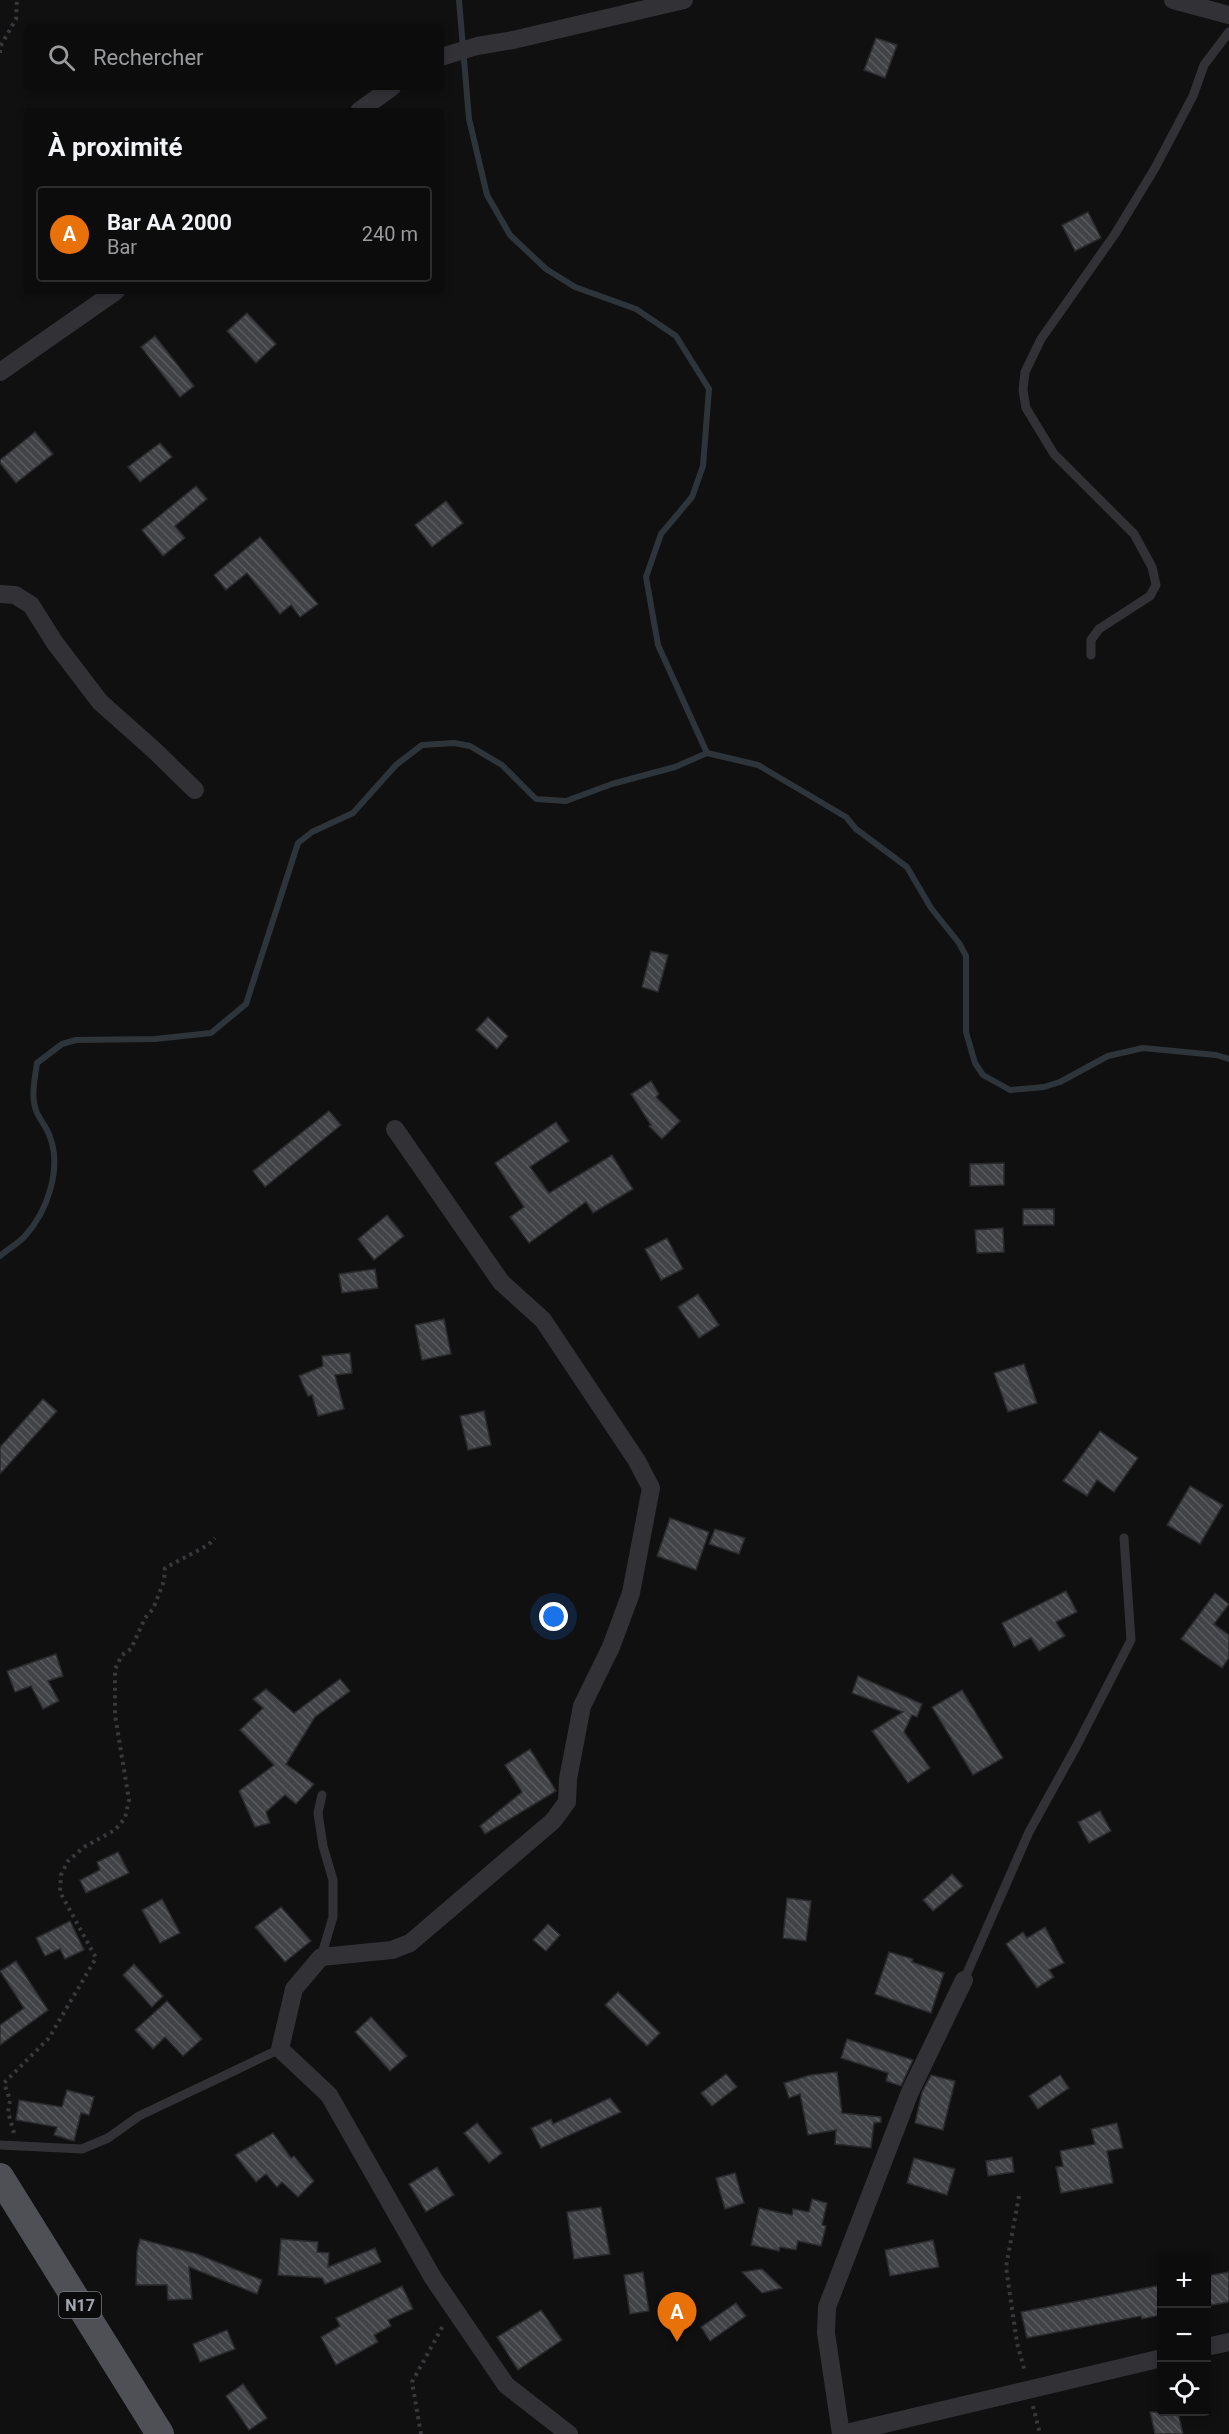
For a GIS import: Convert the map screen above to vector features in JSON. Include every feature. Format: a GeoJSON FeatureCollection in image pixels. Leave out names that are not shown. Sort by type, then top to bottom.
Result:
{"type":"FeatureCollection","features":[{"type":"Feature","properties":{"kind":"main road","name":"N17"},"geometry":{"type":"LineString","coordinates":[[0,2177],[160,2434]]}},
{"type":"Feature","properties":{"kind":"street"},"geometry":{"type":"LineString","coordinates":[[445,55],[684,0]]}},
{"type":"Feature","properties":{"kind":"street"},"geometry":{"type":"LineString","coordinates":[[1173,0],[1208,6],[1229,15]]}},
{"type":"Feature","properties":{"kind":"street"},"geometry":{"type":"LineString","coordinates":[[363,108],[388,90]]}},
{"type":"Feature","properties":{"kind":"street"},"geometry":{"type":"LineString","coordinates":[[0,372],[112,294]]}},
{"type":"Feature","properties":{"kind":"street"},"geometry":{"type":"LineString","coordinates":[[0,594],[15,595],[31,605],[55,643],[100,702],[195,790]]}},
{"type":"Feature","properties":{"kind":"street"},"geometry":{"type":"LineString","coordinates":[[395,1130],[501,1282],[543,1320],[637,1461],[651,1488],[631,1593],[611,1647],[582,1706],[568,1779],[567,1802],[553,1821],[410,1943],[392,1950],[321,1957],[294,1989],[280,2049],[329,2096],[433,2277],[506,2385],[569,2434]]}},
{"type":"Feature","properties":{"kind":"street"},"geometry":{"type":"LineString","coordinates":[[964,1980],[910,2092],[827,2307],[826,2333],[842,2434],[1157,2359]]}},
{"type":"Feature","properties":{"kind":"street"},"geometry":{"type":"LineString","coordinates":[[1211,2347],[1229,2342]]}},
{"type":"Feature","properties":{"kind":"lane"},"geometry":{"type":"LineString","coordinates":[[1091,655],[1091,640],[1099,629],[1150,596],[1156,585],[1152,567],[1134,534],[1054,454],[1026,408],[1023,390],[1025,372],[1041,339],[1115,234],[1155,168],[1193,96],[1204,65],[1229,32]]}},
{"type":"Feature","properties":{"kind":"lane"},"geometry":{"type":"LineString","coordinates":[[964,1980],[1029,1832],[1131,1640],[1124,1538]]}},
{"type":"Feature","properties":{"kind":"lane"},"geometry":{"type":"LineString","coordinates":[[321,1957],[333,1917],[333,1880],[322,1846],[318,1813],[322,1795]]}},
{"type":"Feature","properties":{"kind":"lane"},"geometry":{"type":"LineString","coordinates":[[0,2145],[82,2149],[108,2138],[139,2116],[280,2049]]}},
{"type":"Feature","properties":{"kind":"path"},"geometry":{"type":"LineString","coordinates":[[0,53],[0,47],[16,19],[17,0]]}},
{"type":"Feature","properties":{"kind":"path"},"geometry":{"type":"LineString","coordinates":[[13,2146],[15,2132],[8,2112],[10,2100],[4,2083],[49,2038],[96,1958],[60,1892],[61,1875],[68,1861],[84,1847],[115,1830],[125,1818],[129,1800],[115,1715],[115,1669],[122,1655],[131,1649],[145,1618],[153,1609],[164,1581],[165,1568],[208,1545],[215,1538]]}},
{"type":"Feature","properties":{"kind":"path"},"geometry":{"type":"LineString","coordinates":[[1019,2196],[1006,2266],[1017,2343],[1040,2434]]}},
{"type":"Feature","properties":{"kind":"path"},"geometry":{"type":"LineString","coordinates":[[421,2434],[412,2382],[453,2307]]}},
{"type":"Feature","properties":{"kind":"building"},"geometry":{"type":"Polygon","coordinates":[[[876,38],[897,45],[885,78],[864,70],[876,38]]]}},
{"type":"Feature","properties":{"kind":"building"},"geometry":{"type":"Polygon","coordinates":[[[1088,212],[1101,238],[1075,251],[1062,225],[1088,212]]]}},
{"type":"Feature","properties":{"kind":"building"},"geometry":{"type":"Polygon","coordinates":[[[247,313],[276,344],[256,363],[227,331],[247,313]]]}},
{"type":"Feature","properties":{"kind":"building"},"geometry":{"type":"Polygon","coordinates":[[[155,336],[194,386],[180,397],[141,347],[155,336]]]}},
{"type":"Feature","properties":{"kind":"building"},"geometry":{"type":"Polygon","coordinates":[[[35,432],[53,454],[16,483],[0,460],[35,432]]]}},
{"type":"Feature","properties":{"kind":"building"},"geometry":{"type":"Polygon","coordinates":[[[160,443],[172,457],[140,482],[128,467],[160,443]]]}},
{"type":"Feature","properties":{"kind":"building"},"geometry":{"type":"Polygon","coordinates":[[[196,486],[207,499],[175,526],[185,538],[163,556],[142,530],[196,486]]]}},
{"type":"Feature","properties":{"kind":"building"},"geometry":{"type":"Polygon","coordinates":[[[446,501],[463,523],[432,547],[415,525],[446,501]]]}},
{"type":"Feature","properties":{"kind":"building"},"geometry":{"type":"Polygon","coordinates":[[[260,537],[318,604],[300,617],[291,605],[280,614],[247,573],[226,590],[214,575],[260,537]]]}},
{"type":"Feature","properties":{"kind":"building"},"geometry":{"type":"Polygon","coordinates":[[[651,951],[668,955],[658,992],[642,987],[651,951]]]}},
{"type":"Feature","properties":{"kind":"building"},"geometry":{"type":"Polygon","coordinates":[[[488,1017],[508,1036],[497,1049],[476,1030],[488,1017]]]}},
{"type":"Feature","properties":{"kind":"building"},"geometry":{"type":"Polygon","coordinates":[[[651,1081],[659,1094],[656,1097],[680,1121],[662,1139],[649,1126],[651,1125],[631,1094],[651,1081]]]}},
{"type":"Feature","properties":{"kind":"building"},"geometry":{"type":"Polygon","coordinates":[[[329,1111],[341,1125],[265,1187],[253,1171],[329,1111]]]}},
{"type":"Feature","properties":{"kind":"building"},"geometry":{"type":"Polygon","coordinates":[[[556,1122],[569,1141],[530,1167],[549,1193],[612,1155],[633,1189],[593,1213],[586,1202],[529,1243],[510,1217],[524,1207],[495,1163],[556,1122]]]}},
{"type":"Feature","properties":{"kind":"building"},"geometry":{"type":"Polygon","coordinates":[[[1004,1163],[1004,1185],[970,1186],[970,1164],[1004,1163]]]}},
{"type":"Feature","properties":{"kind":"building"},"geometry":{"type":"Polygon","coordinates":[[[1023,1209],[1054,1209],[1054,1225],[1023,1225],[1023,1209]]]}},
{"type":"Feature","properties":{"kind":"building"},"geometry":{"type":"Polygon","coordinates":[[[387,1215],[404,1236],[374,1260],[358,1239],[387,1215]]]}},
{"type":"Feature","properties":{"kind":"building"},"geometry":{"type":"Polygon","coordinates":[[[1003,1228],[1004,1252],[977,1253],[975,1230],[1003,1228]]]}},
{"type":"Feature","properties":{"kind":"building"},"geometry":{"type":"Polygon","coordinates":[[[667,1238],[683,1269],[661,1280],[645,1249],[667,1238]]]}},
{"type":"Feature","properties":{"kind":"building"},"geometry":{"type":"Polygon","coordinates":[[[375,1269],[378,1288],[342,1293],[339,1274],[375,1269]]]}},
{"type":"Feature","properties":{"kind":"building"},"geometry":{"type":"Polygon","coordinates":[[[698,1294],[719,1325],[699,1338],[678,1307],[698,1294]]]}},
{"type":"Feature","properties":{"kind":"building"},"geometry":{"type":"Polygon","coordinates":[[[444,1319],[451,1354],[422,1360],[415,1325],[444,1319]]]}},
{"type":"Feature","properties":{"kind":"building"},"geometry":{"type":"Polygon","coordinates":[[[350,1353],[352,1373],[335,1375],[344,1409],[318,1416],[312,1395],[308,1396],[299,1376],[323,1366],[322,1356],[350,1353]]]}},
{"type":"Feature","properties":{"kind":"building"},"geometry":{"type":"Polygon","coordinates":[[[1024,1364],[1037,1403],[1008,1412],[994,1373],[1024,1364]]]}},
{"type":"Feature","properties":{"kind":"building"},"geometry":{"type":"Polygon","coordinates":[[[43,1399],[57,1411],[0,1474],[0,1447],[43,1399]]]}},
{"type":"Feature","properties":{"kind":"building"},"geometry":{"type":"Polygon","coordinates":[[[484,1411],[491,1445],[468,1450],[460,1416],[484,1411]]]}},
{"type":"Feature","properties":{"kind":"building"},"geometry":{"type":"Polygon","coordinates":[[[1100,1431],[1138,1458],[1114,1492],[1097,1480],[1087,1496],[1063,1481],[1100,1431]]]}},
{"type":"Feature","properties":{"kind":"building"},"geometry":{"type":"Polygon","coordinates":[[[1190,1486],[1223,1505],[1200,1544],[1167,1525],[1190,1486]]]}},
{"type":"Feature","properties":{"kind":"building"},"geometry":{"type":"Polygon","coordinates":[[[670,1518],[709,1532],[696,1570],[657,1556],[670,1518]]]}},
{"type":"Feature","properties":{"kind":"building"},"geometry":{"type":"Polygon","coordinates":[[[715,1529],[745,1538],[739,1554],[709,1544],[715,1529]]]}},
{"type":"Feature","properties":{"kind":"building"},"geometry":{"type":"Polygon","coordinates":[[[1066,1591],[1077,1612],[1056,1622],[1065,1636],[1039,1651],[1031,1638],[1014,1647],[1002,1623],[1066,1591]]]}},
{"type":"Feature","properties":{"kind":"building"},"geometry":{"type":"Polygon","coordinates":[[[1215,1593],[1229,1604],[1214,1624],[1229,1635],[1229,1658],[1222,1668],[1181,1639],[1215,1593]]]}},
{"type":"Feature","properties":{"kind":"building"},"geometry":{"type":"Polygon","coordinates":[[[56,1654],[63,1676],[48,1681],[59,1701],[43,1709],[31,1686],[15,1692],[7,1671],[56,1654]]]}},
{"type":"Feature","properties":{"kind":"building"},"geometry":{"type":"Polygon","coordinates":[[[858,1676],[922,1704],[917,1717],[912,1715],[904,1732],[930,1768],[908,1783],[872,1731],[903,1712],[852,1693],[858,1676]]]}},
{"type":"Feature","properties":{"kind":"building"},"geometry":{"type":"Polygon","coordinates":[[[340,1679],[350,1691],[315,1717],[286,1764],[314,1784],[296,1804],[285,1795],[266,1812],[270,1823],[255,1827],[239,1791],[274,1765],[240,1730],[263,1708],[253,1699],[266,1689],[294,1713],[340,1679]]]}},
{"type":"Feature","properties":{"kind":"building"},"geometry":{"type":"Polygon","coordinates":[[[962,1690],[1003,1758],[973,1775],[932,1707],[962,1690]]]}},
{"type":"Feature","properties":{"kind":"building"},"geometry":{"type":"Polygon","coordinates":[[[530,1749],[556,1791],[485,1834],[480,1826],[522,1792],[505,1765],[530,1749]]]}},
{"type":"Feature","properties":{"kind":"building"},"geometry":{"type":"Polygon","coordinates":[[[1100,1811],[1111,1831],[1089,1843],[1078,1822],[1100,1811]]]}},
{"type":"Feature","properties":{"kind":"building"},"geometry":{"type":"Polygon","coordinates":[[[118,1852],[129,1873],[86,1893],[80,1880],[100,1870],[97,1862],[118,1852]]]}},
{"type":"Feature","properties":{"kind":"building"},"geometry":{"type":"Polygon","coordinates":[[[952,1874],[963,1886],[933,1911],[923,1900],[952,1874]]]}},
{"type":"Feature","properties":{"kind":"building"},"geometry":{"type":"Polygon","coordinates":[[[787,1898],[811,1901],[806,1941],[783,1938],[787,1898]]]}},
{"type":"Feature","properties":{"kind":"building"},"geometry":{"type":"Polygon","coordinates":[[[162,1899],[180,1933],[160,1943],[142,1910],[162,1899]]]}},
{"type":"Feature","properties":{"kind":"building"},"geometry":{"type":"Polygon","coordinates":[[[281,1907],[311,1941],[285,1962],[255,1927],[281,1907]]]}},
{"type":"Feature","properties":{"kind":"building"},"geometry":{"type":"Polygon","coordinates":[[[70,1921],[84,1950],[65,1959],[60,1949],[45,1956],[36,1938],[70,1921]]]}},
{"type":"Feature","properties":{"kind":"building"},"geometry":{"type":"Polygon","coordinates":[[[548,1924],[560,1935],[546,1951],[533,1940],[548,1924]]]}},
{"type":"Feature","properties":{"kind":"building"},"geometry":{"type":"Polygon","coordinates":[[[1045,1927],[1064,1963],[1049,1970],[1054,1977],[1037,1988],[1006,1944],[1023,1932],[1027,1938],[1045,1927]]]}},
{"type":"Feature","properties":{"kind":"building"},"geometry":{"type":"Polygon","coordinates":[[[889,1952],[913,1959],[912,1962],[944,1973],[931,2013],[875,1994],[889,1952]]]}},
{"type":"Feature","properties":{"kind":"building"},"geometry":{"type":"Polygon","coordinates":[[[16,1961],[48,2010],[0,2045],[0,2025],[24,2008],[0,1971],[16,1961]]]}},
{"type":"Feature","properties":{"kind":"building"},"geometry":{"type":"Polygon","coordinates":[[[134,1964],[163,1996],[152,2007],[123,1975],[134,1964]]]}},
{"type":"Feature","properties":{"kind":"building"},"geometry":{"type":"Polygon","coordinates":[[[618,1992],[660,2033],[647,2046],[605,2005],[618,1992]]]}},
{"type":"Feature","properties":{"kind":"building"},"geometry":{"type":"Polygon","coordinates":[[[167,2001],[202,2039],[183,2056],[165,2037],[153,2049],[135,2030],[167,2001]]]}},
{"type":"Feature","properties":{"kind":"building"},"geometry":{"type":"Polygon","coordinates":[[[371,2017],[407,2056],[390,2071],[355,2032],[371,2017]]]}},
{"type":"Feature","properties":{"kind":"building"},"geometry":{"type":"Polygon","coordinates":[[[847,2039],[913,2060],[901,2086],[886,2081],[888,2073],[841,2058],[847,2039]]]}},
{"type":"Feature","properties":{"kind":"building"},"geometry":{"type":"Polygon","coordinates":[[[837,2072],[842,2113],[881,2117],[881,2122],[874,2123],[871,2148],[835,2144],[836,2130],[808,2135],[800,2094],[789,2098],[784,2083],[810,2075],[837,2072]]]}},
{"type":"Feature","properties":{"kind":"building"},"geometry":{"type":"Polygon","coordinates":[[[726,2074],[737,2087],[712,2106],[701,2093],[726,2074]]]}},
{"type":"Feature","properties":{"kind":"building"},"geometry":{"type":"Polygon","coordinates":[[[931,2075],[955,2081],[943,2130],[915,2123],[922,2092],[931,2075]]]}},
{"type":"Feature","properties":{"kind":"building"},"geometry":{"type":"Polygon","coordinates":[[[1060,2075],[1069,2088],[1038,2109],[1029,2096],[1060,2075]]]}},
{"type":"Feature","properties":{"kind":"building"},"geometry":{"type":"Polygon","coordinates":[[[67,2090],[94,2097],[89,2115],[81,2113],[74,2141],[54,2135],[57,2127],[16,2120],[19,2100],[62,2107],[67,2090]]]}},
{"type":"Feature","properties":{"kind":"building"},"geometry":{"type":"Polygon","coordinates":[[[610,2098],[621,2112],[541,2148],[531,2128],[551,2119],[553,2124],[610,2098]]]}},
{"type":"Feature","properties":{"kind":"building"},"geometry":{"type":"Polygon","coordinates":[[[477,2123],[502,2153],[489,2163],[464,2133],[477,2123]]]}},
{"type":"Feature","properties":{"kind":"building"},"geometry":{"type":"Polygon","coordinates":[[[1117,2123],[1123,2148],[1107,2151],[1113,2183],[1061,2193],[1056,2167],[1063,2166],[1060,2151],[1095,2144],[1091,2129],[1117,2123]]]}},
{"type":"Feature","properties":{"kind":"building"},"geometry":{"type":"Polygon","coordinates":[[[273,2133],[291,2158],[294,2156],[314,2181],[298,2197],[282,2182],[277,2187],[266,2174],[256,2182],[235,2155],[273,2133]]]}},
{"type":"Feature","properties":{"kind":"building"},"geometry":{"type":"Polygon","coordinates":[[[1012,2157],[1014,2172],[988,2176],[986,2161],[1012,2157]]]}},
{"type":"Feature","properties":{"kind":"building"},"geometry":{"type":"Polygon","coordinates":[[[914,2158],[955,2169],[947,2195],[907,2183],[914,2158]]]}},
{"type":"Feature","properties":{"kind":"building"},"geometry":{"type":"Polygon","coordinates":[[[437,2167],[454,2195],[426,2212],[409,2184],[437,2167]]]}},
{"type":"Feature","properties":{"kind":"building"},"geometry":{"type":"Polygon","coordinates":[[[735,2173],[744,2203],[725,2209],[716,2178],[735,2173]]]}},
{"type":"Feature","properties":{"kind":"building"},"geometry":{"type":"Polygon","coordinates":[[[812,2199],[827,2203],[822,2225],[826,2226],[821,2246],[798,2241],[796,2250],[780,2247],[779,2251],[751,2245],[759,2208],[792,2215],[793,2209],[809,2212],[812,2199]]]}},
{"type":"Feature","properties":{"kind":"building"},"geometry":{"type":"Polygon","coordinates":[[[601,2207],[610,2254],[574,2259],[567,2212],[601,2207]]]}},
{"type":"Feature","properties":{"kind":"building"},"geometry":{"type":"Polygon","coordinates":[[[140,2239],[197,2254],[262,2280],[257,2294],[189,2267],[192,2299],[168,2300],[167,2285],[136,2285],[137,2251],[140,2239]]]}},
{"type":"Feature","properties":{"kind":"building"},"geometry":{"type":"Polygon","coordinates":[[[281,2239],[318,2242],[317,2252],[329,2253],[328,2267],[375,2248],[381,2262],[325,2284],[322,2278],[278,2275],[281,2239]]]}},
{"type":"Feature","properties":{"kind":"building"},"geometry":{"type":"Polygon","coordinates":[[[933,2240],[939,2267],[890,2276],[885,2250],[933,2240]]]}},
{"type":"Feature","properties":{"kind":"building"},"geometry":{"type":"Polygon","coordinates":[[[762,2269],[782,2288],[762,2293],[742,2272],[762,2269]]]}},
{"type":"Feature","properties":{"kind":"building"},"geometry":{"type":"Polygon","coordinates":[[[643,2272],[649,2311],[630,2314],[624,2275],[643,2272]]]}},
{"type":"Feature","properties":{"kind":"building"},"geometry":{"type":"Polygon","coordinates":[[[1229,2272],[1229,2302],[1211,2305],[1211,2275],[1229,2272]]]}},
{"type":"Feature","properties":{"kind":"building"},"geometry":{"type":"Polygon","coordinates":[[[402,2286],[413,2309],[388,2320],[391,2326],[374,2335],[378,2342],[336,2365],[321,2337],[340,2326],[336,2318],[402,2286]]]}},
{"type":"Feature","properties":{"kind":"building"},"geometry":{"type":"Polygon","coordinates":[[[1157,2286],[1157,2316],[1142,2319],[1141,2316],[1027,2338],[1021,2312],[1157,2286]]]}},
{"type":"Feature","properties":{"kind":"building"},"geometry":{"type":"Polygon","coordinates":[[[736,2303],[746,2316],[710,2341],[701,2327],[736,2303]]]}},
{"type":"Feature","properties":{"kind":"building"},"geometry":{"type":"Polygon","coordinates":[[[541,2310],[562,2340],[518,2370],[497,2337],[541,2310]]]}},
{"type":"Feature","properties":{"kind":"building"},"geometry":{"type":"Polygon","coordinates":[[[227,2330],[235,2349],[200,2362],[193,2344],[227,2330]]]}},
{"type":"Feature","properties":{"kind":"building"},"geometry":{"type":"Polygon","coordinates":[[[243,2384],[267,2418],[249,2430],[226,2396],[243,2384]]]}},
{"type":"Feature","properties":{"kind":"building"},"geometry":{"type":"Polygon","coordinates":[[[1150,2412],[1157,2412],[1157,2416],[1179,2416],[1183,2434],[1155,2434],[1150,2412]]]}},
{"type":"Feature","properties":{"kind":"waterway"},"geometry":{"type":"LineString","coordinates":[[459,0],[469,119],[487,195],[510,235],[546,269],[575,287],[636,309],[676,336],[709,389],[703,466],[692,497],[661,534],[646,577],[658,645],[707,753]]}},
{"type":"Feature","properties":{"kind":"waterway"},"geometry":{"type":"LineString","coordinates":[[0,1256],[23,1239],[33,1226],[46,1203],[53,1176],[53,1149],[49,1134],[37,1113],[34,1101],[37,1063],[62,1044],[76,1040],[155,1039],[211,1033],[246,1004],[298,843],[312,832],[353,813],[396,765],[422,745],[454,743],[470,746],[502,765],[536,799],[566,801],[612,784],[675,767],[707,753],[758,765],[846,817],[856,829],[907,867],[931,908],[959,943],[966,956],[966,1032],[975,1063],[983,1075],[1010,1090],[1044,1087],[1060,1082],[1108,1056],[1143,1048],[1216,1055],[1229,1059]]}},
{"type":"Feature","properties":{"kind":"place","name":"Bar AA 2000"},"geometry":{"type":"Point","coordinates":[677,2342]}}]}
